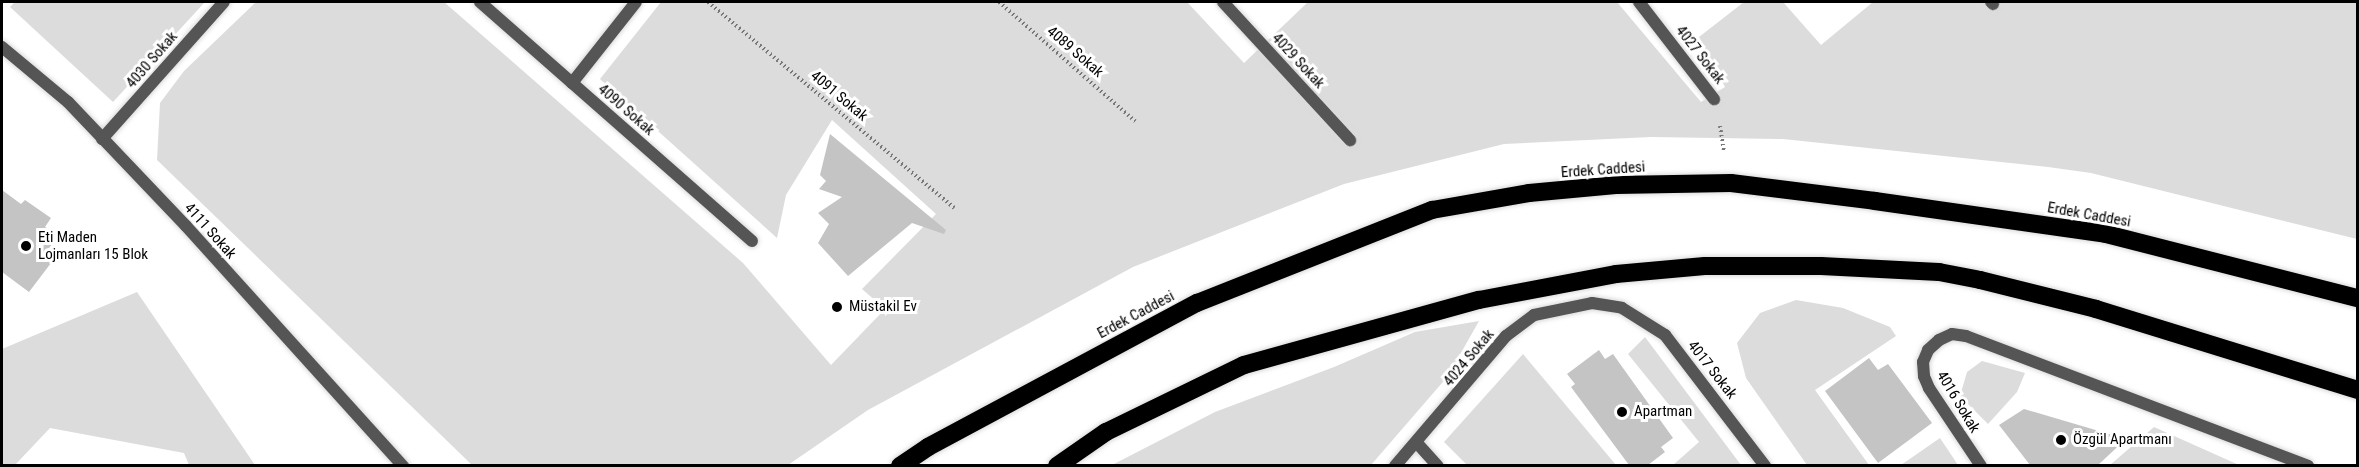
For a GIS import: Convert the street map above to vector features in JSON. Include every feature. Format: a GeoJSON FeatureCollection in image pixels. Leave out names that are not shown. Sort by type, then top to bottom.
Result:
{"type":"FeatureCollection","features":[{"type":"Feature","properties":{"kind":"highway","name":"Erdek Caddesi"},"geometry":{"type":"LineString","coordinates":[[900,465],[928,447],[1197,303],[1432,210],[1529,193],[1616,185],[1731,183],[2106,234],[2358,298]]}},
{"type":"Feature","properties":{"kind":"highway"},"geometry":{"type":"LineString","coordinates":[[1057,465],[1106,432],[1244,365],[1479,300],[1616,274],[1705,266],[1821,266],[1939,272],[1989,281],[2096,309],[2358,390]]}},
{"type":"Feature","properties":{"kind":"street","name":"4030 Sokak"},"geometry":{"type":"LineString","coordinates":[[102,139],[224,2]]}},
{"type":"Feature","properties":{"kind":"street","name":"4090 Sokak"},"geometry":{"type":"LineString","coordinates":[[480,2],[752,241]]}},
{"type":"Feature","properties":{"kind":"street"},"geometry":{"type":"LineString","coordinates":[[573,83],[636,2]]}},
{"type":"Feature","properties":{"kind":"street","name":"4029 Sokak"},"geometry":{"type":"LineString","coordinates":[[1223,2],[1350,140]]}},
{"type":"Feature","properties":{"kind":"street","name":"4027 Sokak"},"geometry":{"type":"LineString","coordinates":[[1639,2],[1714,99]]}},
{"type":"Feature","properties":{"kind":"street","name":"4111 Sokak"},"geometry":{"type":"LineString","coordinates":[[2,47],[68,102],[186,226],[384,447],[403,465]]}},
{"type":"Feature","properties":{"kind":"street","name":"4024 Sokak"},"geometry":{"type":"LineString","coordinates":[[1395,465],[1506,336],[1534,315],[1592,303],[1622,308]]}},
{"type":"Feature","properties":{"kind":"street","name":"4017 Sokak"},"geometry":{"type":"LineString","coordinates":[[1622,308],[1665,335],[1765,465]]}},
{"type":"Feature","properties":{"kind":"street","name":"4016 Sokak"},"geometry":{"type":"LineString","coordinates":[[1981,465],[1929,388],[1924,376],[1923,362],[1928,350],[1939,340],[1952,334],[1966,336],[2308,465]]}},
{"type":"Feature","properties":{"kind":"street"},"geometry":{"type":"LineString","coordinates":[[1417,442],[1438,465]]}},
{"type":"Feature","properties":{"kind":"street","name":"4111 Sokak"},"geometry":{"type":"LineString","coordinates":[[384,447],[392,465]]}},
{"type":"Feature","properties":{"kind":"path","name":"4091 Sokak"},"geometry":{"type":"LineString","coordinates":[[708,2],[954,208]]}},
{"type":"Feature","properties":{"kind":"path","name":"4089 Sokak"},"geometry":{"type":"LineString","coordinates":[[999,2],[1135,121]]}},
{"type":"Feature","properties":{"kind":"path"},"geometry":{"type":"LineString","coordinates":[[1714,99],[1731,183]]}},
{"type":"Feature","properties":{"kind":"shaded area"},"geometry":{"type":"Polygon","coordinates":[[[15,2],[205,2],[113,102],[10,7],[15,2]]]}},
{"type":"Feature","properties":{"kind":"shaded area"},"geometry":{"type":"Polygon","coordinates":[[[256,2],[444,2],[743,263],[831,365],[885,309],[862,289],[936,214],[832,120],[786,195],[777,238],[600,79],[661,2],[1187,2],[1244,63],[1308,2],[1617,2],[1701,102],[1725,87],[1699,37],[1744,2],[1783,2],[1821,45],[1873,2],[2357,2],[2357,239],[2091,173],[2048,167],[1783,139],[1651,137],[1504,144],[1344,184],[1133,267],[868,410],[788,465],[472,465],[157,160],[160,103],[184,71],[256,2]]]}},
{"type":"Feature","properties":{"kind":"shaded area"},"geometry":{"type":"Polygon","coordinates":[[[137,292],[255,465],[189,465],[184,453],[50,428],[15,465],[2,465],[2,349],[137,292]]]}},
{"type":"Feature","properties":{"kind":"shaded area"},"geometry":{"type":"Polygon","coordinates":[[[1796,300],[1843,308],[1890,327],[1896,336],[1815,390],[1869,465],[1807,465],[1746,378],[1737,343],[1760,313],[1796,300]]]}},
{"type":"Feature","properties":{"kind":"shaded area"},"geometry":{"type":"Polygon","coordinates":[[[1479,321],[1448,376],[1371,465],[1112,465],[1215,412],[1334,367],[1415,332],[1479,321]]]}},
{"type":"Feature","properties":{"kind":"shaded area"},"geometry":{"type":"Polygon","coordinates":[[[1645,337],[1741,465],[1673,465],[1699,442],[1628,354],[1645,337]]]}},
{"type":"Feature","properties":{"kind":"shaded area"},"geometry":{"type":"Polygon","coordinates":[[[1523,354],[1616,465],[1467,465],[1444,442],[1523,354]]]}},
{"type":"Feature","properties":{"kind":"shaded area"},"geometry":{"type":"Polygon","coordinates":[[[1982,361],[2025,373],[2017,392],[1988,424],[1960,396],[1967,372],[1982,361]]]}},
{"type":"Feature","properties":{"kind":"shaded area"},"geometry":{"type":"Polygon","coordinates":[[[2154,427],[2239,465],[2110,465],[2154,427]]]}},
{"type":"Feature","properties":{"kind":"shaded area"},"geometry":{"type":"Polygon","coordinates":[[[1940,438],[1958,465],[1901,465],[1940,438]]]}},
{"type":"Feature","properties":{"kind":"building"},"geometry":{"type":"Polygon","coordinates":[[[830,134],[946,230],[944,234],[912,223],[848,276],[818,243],[829,224],[818,213],[842,197],[819,189],[826,181],[820,175],[830,134]]]}},
{"type":"Feature","properties":{"kind":"building","name":"Eti Maden Lojmanları 15 Blok"},"geometry":{"type":"Polygon","coordinates":[[[2,190],[21,204],[25,200],[51,218],[45,227],[59,235],[43,256],[51,263],[29,292],[2,272],[2,190]]]}},
{"type":"Feature","properties":{"kind":"building","name":"Apartman"},"geometry":{"type":"Polygon","coordinates":[[[1599,350],[1605,359],[1613,354],[1673,438],[1661,447],[1665,452],[1648,465],[1629,465],[1571,387],[1575,384],[1567,374],[1599,350]]]}},
{"type":"Feature","properties":{"kind":"building"},"geometry":{"type":"Polygon","coordinates":[[[1869,358],[1878,370],[1888,364],[1932,423],[1878,463],[1825,391],[1869,358]]]}},
{"type":"Feature","properties":{"kind":"building","name":"Özgül Apartmanı"},"geometry":{"type":"Polygon","coordinates":[[[2024,409],[2126,439],[2098,465],[2030,465],[1999,425],[2024,409]]]}},
{"type":"Feature","properties":{"kind":"place","name":"Eti Maden Lojmanları 15 Blok"},"geometry":{"type":"Point","coordinates":[26,246]}},
{"type":"Feature","properties":{"kind":"place","name":"Müstakil Ev"},"geometry":{"type":"Point","coordinates":[837,307]}},
{"type":"Feature","properties":{"kind":"place","name":"Apartman"},"geometry":{"type":"Point","coordinates":[1622,412]}},
{"type":"Feature","properties":{"kind":"place","name":"Özgül Apartmanı"},"geometry":{"type":"Point","coordinates":[2061,440]}}]}
